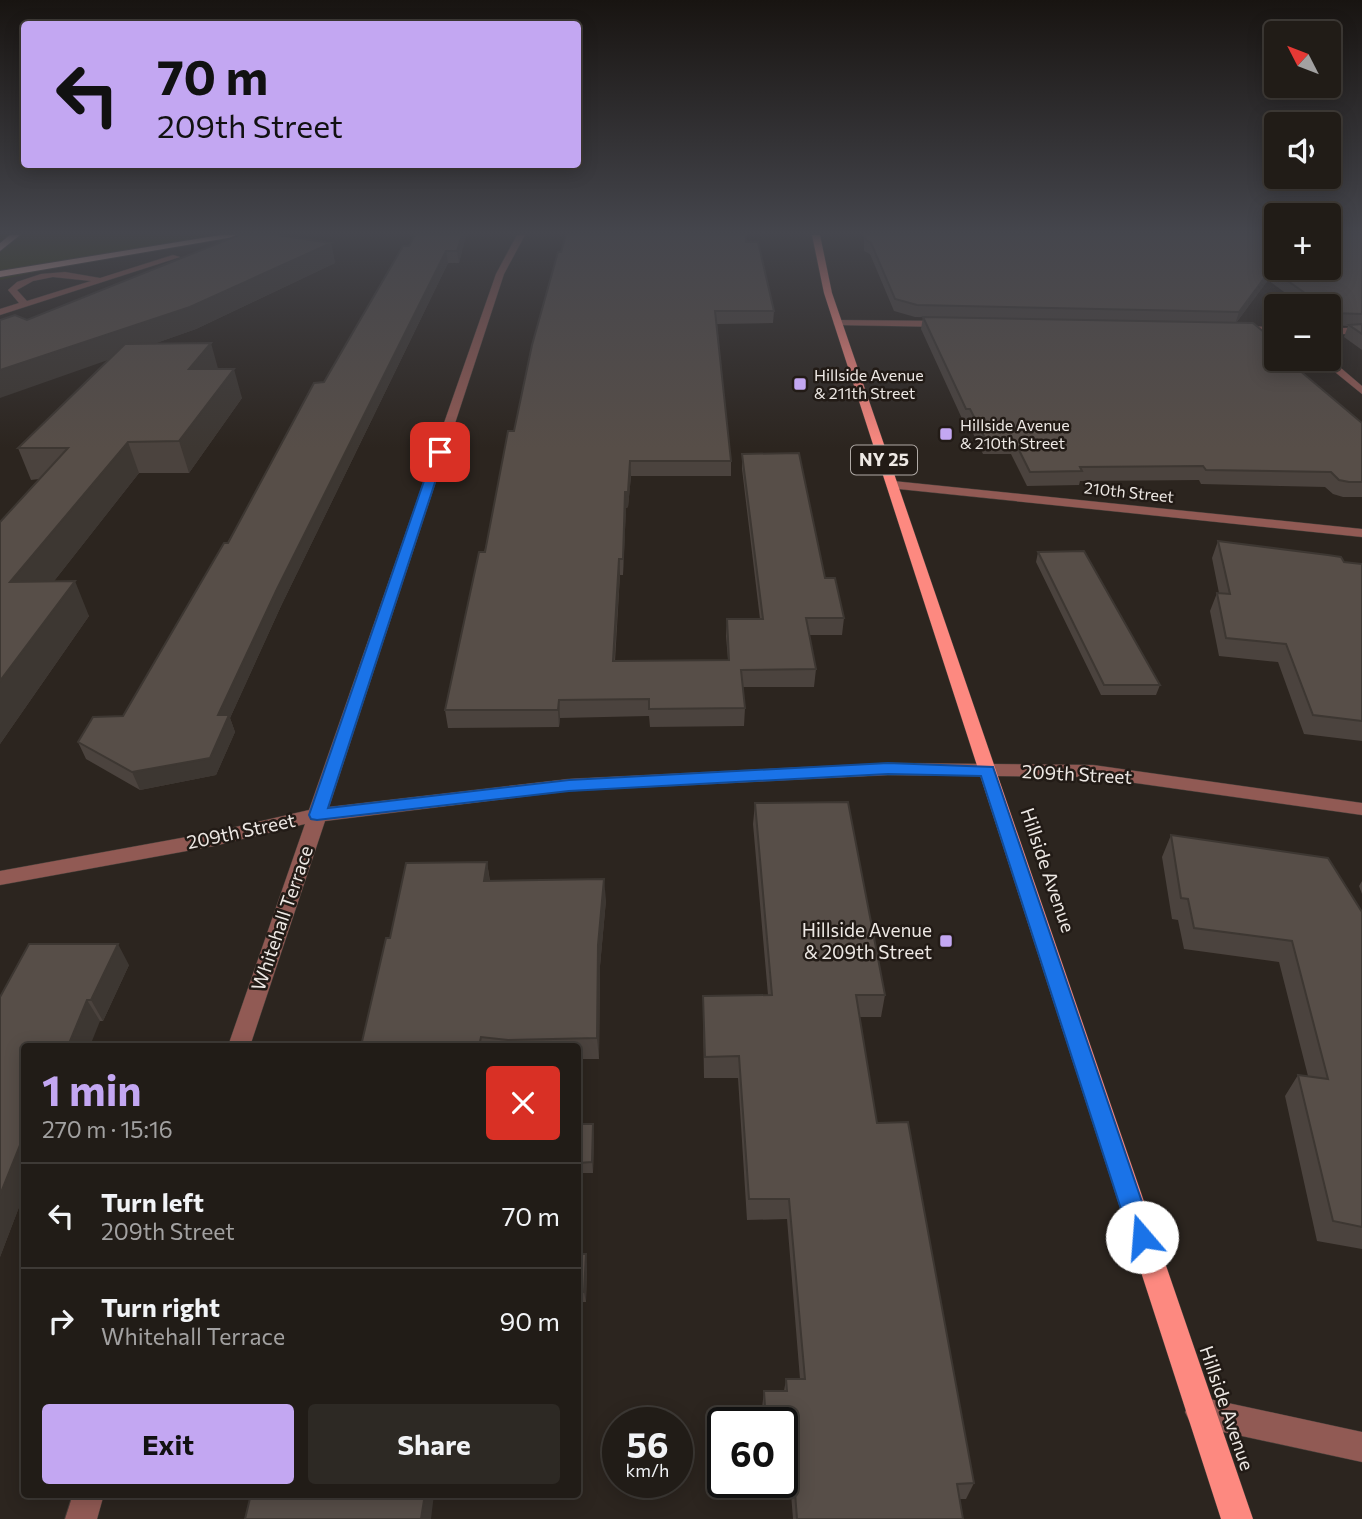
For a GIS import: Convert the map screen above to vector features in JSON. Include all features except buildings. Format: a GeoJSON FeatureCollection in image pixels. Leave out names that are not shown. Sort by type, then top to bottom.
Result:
{"type":"FeatureCollection","features":[{"type":"Feature","properties":{"kind":"main road","name":"Hillside Avenue"},"geometry":{"type":"LineString","coordinates":[[832,306],[1237,1519]]}},
{"type":"Feature","properties":{"kind":"street"},"geometry":{"type":"LineString","coordinates":[[0,313],[23,306]]}},
{"type":"Feature","properties":{"kind":"street","name":"Whitehall Terrace"},"geometry":{"type":"LineString","coordinates":[[240,1043],[489,306]]}},
{"type":"Feature","properties":{"kind":"street"},"geometry":{"type":"LineString","coordinates":[[837,322],[961,324]]}},
{"type":"Feature","properties":{"kind":"street"},"geometry":{"type":"LineString","coordinates":[[1221,329],[1264,330]]}},
{"type":"Feature","properties":{"kind":"street"},"geometry":{"type":"LineString","coordinates":[[1341,331],[1362,331]]}},
{"type":"Feature","properties":{"kind":"street"},"geometry":{"type":"LineString","coordinates":[[1338,371],[1362,391]]}},
{"type":"Feature","properties":{"kind":"street","name":"210th Street"},"geometry":{"type":"LineString","coordinates":[[893,485],[1362,533]]}},
{"type":"Feature","properties":{"kind":"street","name":"209th Street"},"geometry":{"type":"LineString","coordinates":[[0,878],[214,839],[317,815],[569,785],[888,769],[1093,771],[1362,809]]}},
{"type":"Feature","properties":{"kind":"street"},"geometry":{"type":"LineString","coordinates":[[1200,1412],[1362,1447]]}},
{"type":"Feature","properties":{"kind":"street"},"geometry":{"type":"LineString","coordinates":[[80,1519],[88,1498]]}},
{"type":"Feature","properties":{"kind":"place","name":"Hillside Avenue & 211th Street"},"geometry":{"type":"Point","coordinates":[800,384]}},
{"type":"Feature","properties":{"kind":"place","name":"Hillside Avenue & 210th Street"},"geometry":{"type":"Point","coordinates":[946,434]}},
{"type":"Feature","properties":{"kind":"place","name":"Hillside Avenue & 209th Street"},"geometry":{"type":"Point","coordinates":[946,941]}},
{"type":"Feature","properties":{"kind":"route"},"geometry":{"type":"LineString","coordinates":[[440,452],[317,815],[569,785],[888,769],[987,771],[1142,1237]]}}]}
